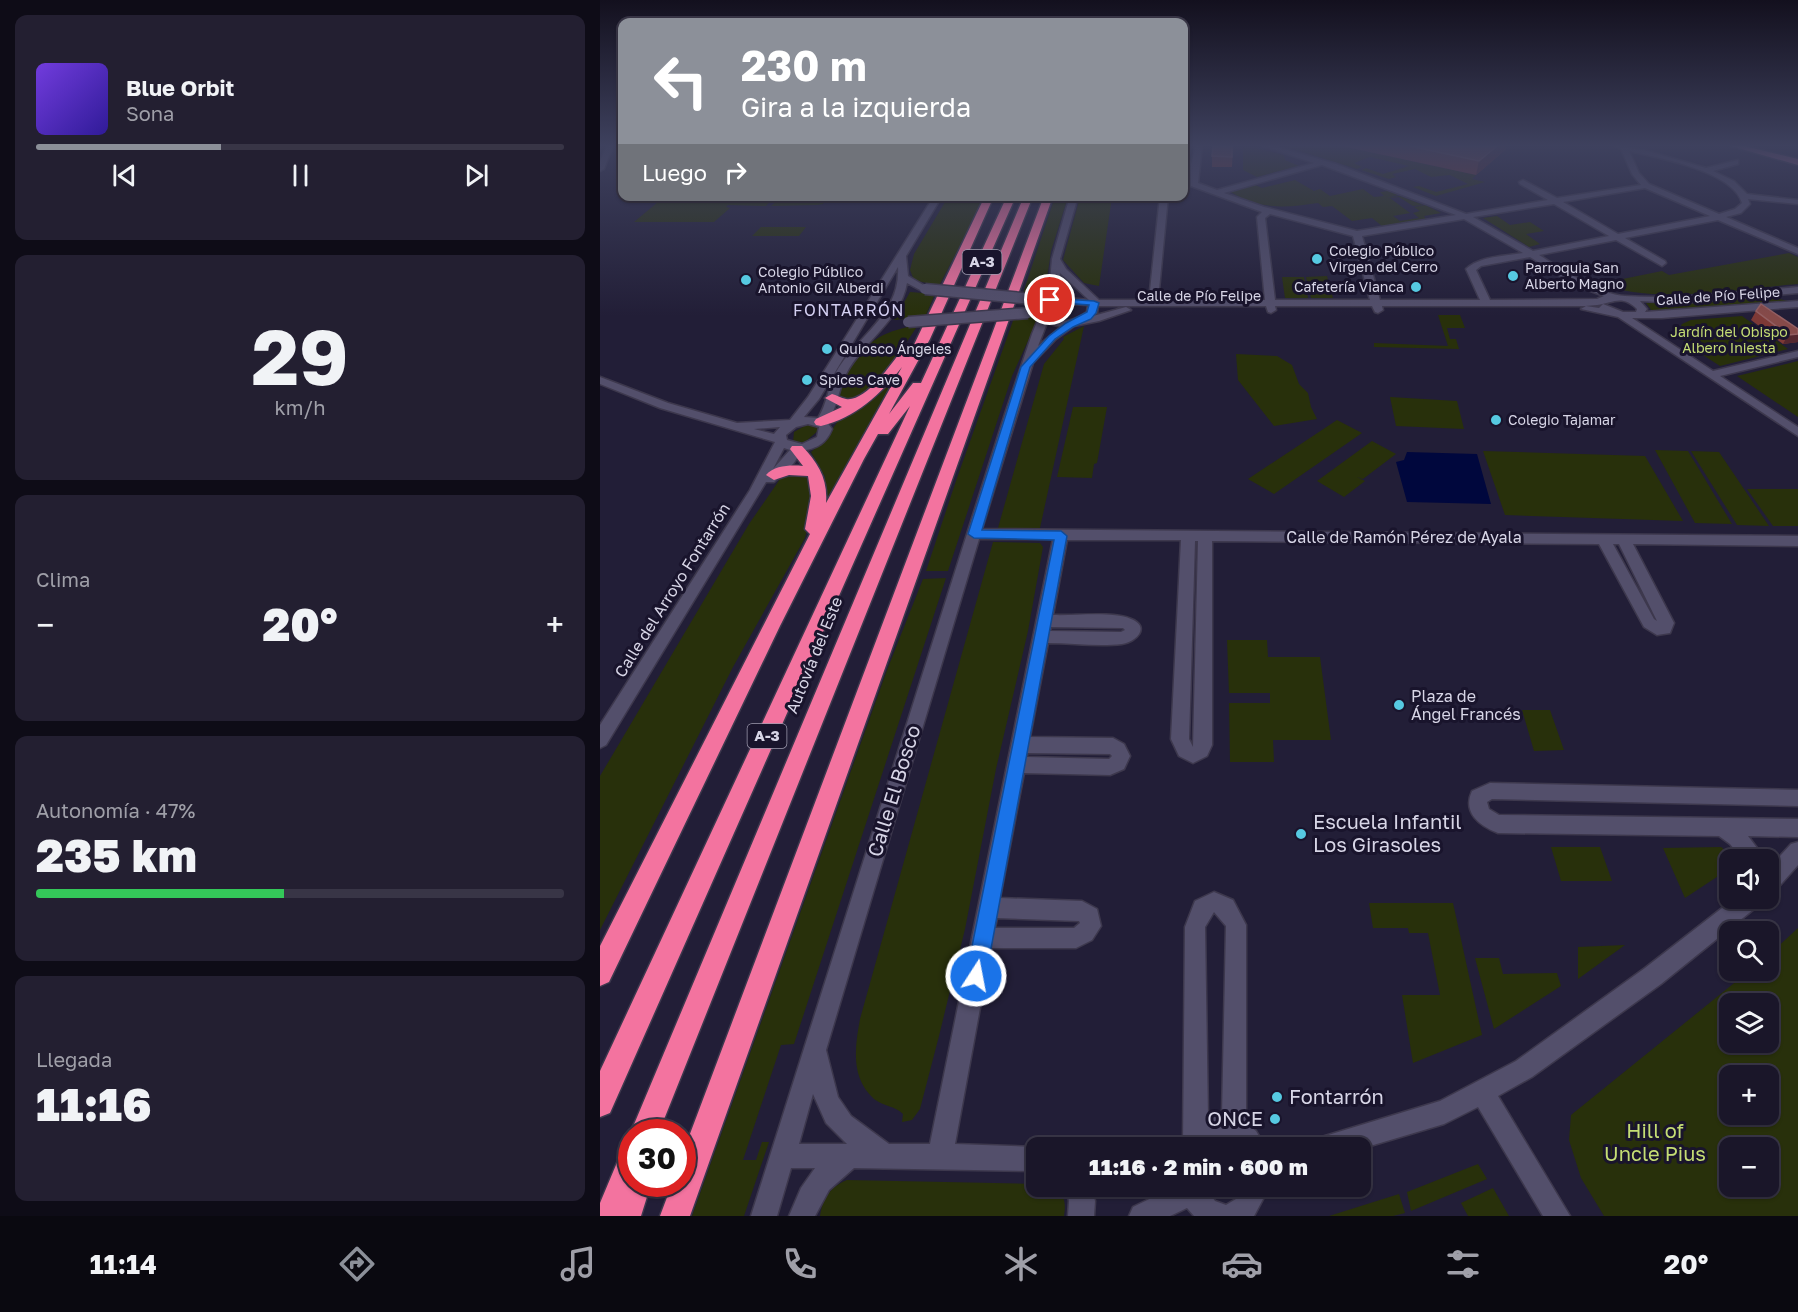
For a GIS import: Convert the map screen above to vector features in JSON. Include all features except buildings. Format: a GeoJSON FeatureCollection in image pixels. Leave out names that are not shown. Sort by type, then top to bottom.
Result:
{"type":"FeatureCollection","features":[{"type":"Feature","properties":{"kind":"highway"},"geometry":{"type":"LineString","coordinates":[[821,422],[867,399],[876,391],[920,335],[987,203]]}},
{"type":"Feature","properties":{"kind":"highway","name":"Autovía del Este"},"geometry":{"type":"LineString","coordinates":[[600,1103],[1009,203]]}},
{"type":"Feature","properties":{"kind":"highway","name":"Autovía del Este"},"geometry":{"type":"LineString","coordinates":[[650,1119],[1026,203]]}},
{"type":"Feature","properties":{"kind":"highway"},"geometry":{"type":"LineString","coordinates":[[675,1216],[1047,203]]}},
{"type":"Feature","properties":{"kind":"highway"},"geometry":{"type":"LineString","coordinates":[[600,973],[766,636],[835,502],[924,339],[939,301]]}},
{"type":"Feature","properties":{"kind":"highway"},"geometry":{"type":"LineString","coordinates":[[835,502],[889,423],[933,370]]}},
{"type":"Feature","properties":{"kind":"highway"},"geometry":{"type":"LineString","coordinates":[[832,398],[844,403],[867,399]]}},
{"type":"Feature","properties":{"kind":"highway"},"geometry":{"type":"LineString","coordinates":[[797,449],[806,458],[819,484],[820,499],[807,558]]}},
{"type":"Feature","properties":{"kind":"highway"},"geometry":{"type":"LineString","coordinates":[[774,476],[783,471],[797,469],[815,473]]}},
{"type":"Feature","properties":{"kind":"highway"},"geometry":{"type":"LineString","coordinates":[[656,1119],[671,1070]]}},
{"type":"Feature","properties":{"kind":"highway"},"geometry":{"type":"LineString","coordinates":[[610,1216],[618,1197]]}},
{"type":"Feature","properties":{"kind":"highway"},"geometry":{"type":"LineString","coordinates":[[626,1216],[632,1197]]}},
{"type":"Feature","properties":{"kind":"street"},"geometry":{"type":"LineString","coordinates":[[794,423],[813,399],[934,203]]}},
{"type":"Feature","properties":{"kind":"street"},"geometry":{"type":"LineString","coordinates":[[1046,314],[1052,296],[1056,259],[1072,203]]}},
{"type":"Feature","properties":{"kind":"street"},"geometry":{"type":"LineString","coordinates":[[1153,301],[1163,203]]}},
{"type":"Feature","properties":{"kind":"street"},"geometry":{"type":"LineString","coordinates":[[1246,203],[1268,211],[1356,234],[1464,218],[1545,203]]}},
{"type":"Feature","properties":{"kind":"street"},"geometry":{"type":"LineString","coordinates":[[1424,203],[1464,218],[1578,283],[1639,304],[1642,309],[1639,314],[1713,374]]}},
{"type":"Feature","properties":{"kind":"street"},"geometry":{"type":"LineString","coordinates":[[1557,203],[1662,263]]}},
{"type":"Feature","properties":{"kind":"street"},"geometry":{"type":"LineString","coordinates":[[1685,203],[1798,251]]}},
{"type":"Feature","properties":{"kind":"street"},"geometry":{"type":"LineString","coordinates":[[1486,303],[1471,269],[1478,264],[1719,217],[1743,207],[1744,203]]}},
{"type":"Feature","properties":{"kind":"street"},"geometry":{"type":"LineString","coordinates":[[1268,211],[1261,217],[1271,307]]}},
{"type":"Feature","properties":{"kind":"street"},"geometry":{"type":"LineString","coordinates":[[1356,234],[1377,307]]}},
{"type":"Feature","properties":{"kind":"street"},"geometry":{"type":"LineString","coordinates":[[1524,254],[1558,280],[1599,302],[1713,374],[1798,432]]}},
{"type":"Feature","properties":{"kind":"street"},"geometry":{"type":"LineString","coordinates":[[821,422],[829,413],[840,375],[851,357],[896,309],[903,290],[902,256]]}},
{"type":"Feature","properties":{"kind":"street"},"geometry":{"type":"LineString","coordinates":[[1056,259],[1062,270],[1082,289],[1090,293],[1093,307],[1087,318],[1074,323]]}},
{"type":"Feature","properties":{"kind":"street"},"geometry":{"type":"LineString","coordinates":[[1558,273],[1573,287]]}},
{"type":"Feature","properties":{"kind":"street"},"geometry":{"type":"LineString","coordinates":[[904,278],[925,289]]}},
{"type":"Feature","properties":{"kind":"street"},"geometry":{"type":"LineString","coordinates":[[875,299],[903,290],[925,289],[1033,299],[1052,296]]}},
{"type":"Feature","properties":{"kind":"street","name":"Calle de Pío Felipe"},"geometry":{"type":"LineString","coordinates":[[1052,296],[1082,289],[1127,306]]}},
{"type":"Feature","properties":{"kind":"street","name":"Calle de Pío Felipe"},"geometry":{"type":"LineString","coordinates":[[1377,307],[1599,302],[1606,298],[1621,297],[1681,300],[1798,290]]}},
{"type":"Feature","properties":{"kind":"street","name":"Calle de Pío Felipe"},"geometry":{"type":"LineString","coordinates":[[1760,293],[1798,303]]}},
{"type":"Feature","properties":{"kind":"street","name":"Calle de Pío Felipe"},"geometry":{"type":"LineString","coordinates":[[1052,296],[1093,307]]}},
{"type":"Feature","properties":{"kind":"street","name":"Calle de Pío Felipe"},"geometry":{"type":"LineString","coordinates":[[1046,314],[1054,323],[1074,323],[1127,306],[1153,301],[1271,307]]}},
{"type":"Feature","properties":{"kind":"street","name":"Calle de Pío Felipe"},"geometry":{"type":"LineString","coordinates":[[908,322],[1028,313],[1046,314],[1093,307],[1127,306],[1588,309],[1662,315],[1798,303]]}},
{"type":"Feature","properties":{"kind":"street"},"geometry":{"type":"LineString","coordinates":[[867,312],[874,321],[883,324],[908,322]]}},
{"type":"Feature","properties":{"kind":"street","name":"Calle El Bosco"},"geometry":{"type":"LineString","coordinates":[[764,1216],[1026,367],[1046,314]]}},
{"type":"Feature","properties":{"kind":"street"},"geometry":{"type":"LineString","coordinates":[[1654,326],[1654,319],[1662,315]]}},
{"type":"Feature","properties":{"kind":"street"},"geometry":{"type":"LineString","coordinates":[[870,335],[908,322]]}},
{"type":"Feature","properties":{"kind":"street","name":"Calle El Bosco"},"geometry":{"type":"LineString","coordinates":[[1026,367],[1046,343],[1074,323]]}},
{"type":"Feature","properties":{"kind":"street"},"geometry":{"type":"LineString","coordinates":[[1713,374],[1798,354]]}},
{"type":"Feature","properties":{"kind":"street"},"geometry":{"type":"LineString","coordinates":[[600,380],[652,402],[780,441],[790,448],[797,449],[822,439],[826,429],[821,422],[808,420],[794,423],[733,426]]}},
{"type":"Feature","properties":{"kind":"street","name":"Calle del Arroyo Fontarrón"},"geometry":{"type":"LineString","coordinates":[[600,740],[756,490],[780,441],[782,431],[794,423]]}},
{"type":"Feature","properties":{"kind":"street","name":"Calle del Arroyo Fontarrón"},"geometry":{"type":"LineString","coordinates":[[756,490],[789,461],[797,449]]}},
{"type":"Feature","properties":{"kind":"street","name":"Calle de Ramón Pérez de Ayala"},"geometry":{"type":"LineString","coordinates":[[974,534],[1798,541]]}},
{"type":"Feature","properties":{"kind":"street"},"geometry":{"type":"LineString","coordinates":[[940,1156],[1061,536]]}},
{"type":"Feature","properties":{"kind":"street"},"geometry":{"type":"LineString","coordinates":[[1188,536],[1180,739],[1182,748],[1192,755],[1201,751],[1203,745],[1205,536]]}},
{"type":"Feature","properties":{"kind":"street"},"geometry":{"type":"LineString","coordinates":[[1603,539],[1649,624],[1657,629],[1665,629],[1666,623],[1624,540]]}},
{"type":"Feature","properties":{"kind":"street"},"geometry":{"type":"LineString","coordinates":[[1017,765],[1110,767],[1118,763],[1121,756],[1118,749],[1113,746],[1021,744]]}},
{"type":"Feature","properties":{"kind":"street"},"geometry":{"type":"LineString","coordinates":[[1798,798],[1490,791],[1478,797],[1477,808],[1484,818],[1498,824],[1798,828]]}},
{"type":"Feature","properties":{"kind":"street"},"geometry":{"type":"LineString","coordinates":[[1722,827],[1737,838],[1746,849]]}},
{"type":"Feature","properties":{"kind":"street"},"geometry":{"type":"LineString","coordinates":[[1779,872],[1798,851]]}},
{"type":"Feature","properties":{"kind":"street"},"geometry":{"type":"LineString","coordinates":[[1195,1137],[1195,927],[1197,915],[1206,905],[1213,902],[1222,904],[1230,910],[1236,925],[1234,1128]]}},
{"type":"Feature","properties":{"kind":"street"},"geometry":{"type":"LineString","coordinates":[[983,938],[1076,938],[1091,926],[1090,916],[1082,911],[989,908]]}},
{"type":"Feature","properties":{"kind":"street"},"geometry":{"type":"LineString","coordinates":[[1361,1137],[1444,1112],[1533,1063],[1653,976],[1738,909]]}},
{"type":"Feature","properties":{"kind":"street"},"geometry":{"type":"LineString","coordinates":[[816,1047],[820,1080],[835,1118],[846,1130],[884,1155]]}},
{"type":"Feature","properties":{"kind":"street"},"geometry":{"type":"LineString","coordinates":[[1482,1091],[1557,1216]]}},
{"type":"Feature","properties":{"kind":"street"},"geometry":{"type":"LineString","coordinates":[[1202,1137],[1207,1131],[1220,1126],[1234,1128],[1247,1137]]}},
{"type":"Feature","properties":{"kind":"street"},"geometry":{"type":"LineString","coordinates":[[782,1156],[884,1155],[1026,1159]]}},
{"type":"Feature","properties":{"kind":"street"},"geometry":{"type":"LineString","coordinates":[[802,1216],[806,1201],[814,1187],[827,1172],[850,1156]]}},
{"type":"Feature","properties":{"kind":"street"},"geometry":{"type":"LineString","coordinates":[[1081,1197],[1081,1216]]}},
{"type":"Feature","properties":{"kind":"street"},"geometry":{"type":"LineString","coordinates":[[1142,1216],[1176,1197]]}},
{"type":"Feature","properties":{"kind":"street"},"geometry":{"type":"LineString","coordinates":[[1196,1197],[1201,1206],[1214,1215],[1221,1216]]}},
{"type":"Feature","properties":{"kind":"street"},"geometry":{"type":"LineString","coordinates":[[1231,1216],[1242,1212],[1254,1197]]}},
{"type":"Feature","properties":{"kind":"green space"},"geometry":{"type":"Polygon","coordinates":[[[657,203],[769,203],[766,206],[728,205],[726,207],[730,208],[714,222],[634,222],[657,203]]]}},
{"type":"Feature","properties":{"kind":"green space"},"geometry":{"type":"Polygon","coordinates":[[[775,203],[824,203],[817,205],[771,206],[775,203]]]}},
{"type":"Feature","properties":{"kind":"green space"},"geometry":{"type":"Polygon","coordinates":[[[945,203],[982,203],[939,286],[914,280],[910,270],[914,254],[945,203]]]}},
{"type":"Feature","properties":{"kind":"green space"},"geometry":{"type":"Polygon","coordinates":[[[1053,203],[1066,203],[1051,251],[1045,292],[1041,294],[1023,293],[1053,203]]]}},
{"type":"Feature","properties":{"kind":"green space"},"geometry":{"type":"Polygon","coordinates":[[[1078,203],[1111,203],[1099,286],[1084,283],[1063,260],[1078,203]]]}},
{"type":"Feature","properties":{"kind":"green space"},"geometry":{"type":"Polygon","coordinates":[[[1255,203],[1396,203],[1410,213],[1393,216],[1400,221],[1419,218],[1413,213],[1420,211],[1414,207],[1425,205],[1441,213],[1424,216],[1426,219],[1382,226],[1372,218],[1352,221],[1332,206],[1323,207],[1318,203],[1294,206],[1255,203]]]}},
{"type":"Feature","properties":{"kind":"green space"},"geometry":{"type":"Polygon","coordinates":[[[1408,203],[1423,205],[1413,206],[1408,203]]]}},
{"type":"Feature","properties":{"kind":"green space"},"geometry":{"type":"Polygon","coordinates":[[[1497,216],[1510,225],[1530,222],[1544,231],[1526,234],[1540,244],[1529,247],[1483,218],[1497,216]]]}},
{"type":"Feature","properties":{"kind":"green space"},"geometry":{"type":"Polygon","coordinates":[[[761,227],[806,227],[799,236],[752,236],[761,227]]]}},
{"type":"Feature","properties":{"kind":"green space"},"geometry":{"type":"Polygon","coordinates":[[[1789,253],[1798,257],[1798,284],[1725,292],[1671,294],[1622,290],[1603,283],[1662,271],[1669,275],[1789,253]]]}},
{"type":"Feature","properties":{"kind":"green space"},"geometry":{"type":"Polygon","coordinates":[[[1327,276],[1333,298],[1311,298],[1306,277],[1327,276]]]}},
{"type":"Feature","properties":{"kind":"green space"},"geometry":{"type":"Polygon","coordinates":[[[1282,277],[1304,277],[1308,298],[1285,298],[1282,277]]]}},
{"type":"Feature","properties":{"kind":"green space"},"geometry":{"type":"Polygon","coordinates":[[[910,292],[935,294],[925,317],[894,320],[910,292]]]}},
{"type":"Feature","properties":{"kind":"green space"},"geometry":{"type":"Polygon","coordinates":[[[1766,296],[1793,302],[1670,311],[1652,311],[1646,303],[1683,303],[1766,296]]]}},
{"type":"Feature","properties":{"kind":"green space"},"geometry":{"type":"Polygon","coordinates":[[[1438,315],[1460,315],[1465,328],[1447,328],[1450,339],[1456,339],[1459,349],[1374,347],[1374,343],[1448,346],[1438,315]]]}},
{"type":"Feature","properties":{"kind":"green space","name":"Jardín del Obispo Albero Iniesta"},"geometry":{"type":"Polygon","coordinates":[[[1742,316],[1788,349],[1720,366],[1686,344],[1678,332],[1682,324],[1691,320],[1742,316]]]}},
{"type":"Feature","properties":{"kind":"green space"},"geometry":{"type":"Polygon","coordinates":[[[1032,317],[1037,321],[1012,376],[948,571],[926,571],[1014,318],[1032,317]]]}},
{"type":"Feature","properties":{"kind":"green space"},"geometry":{"type":"Polygon","coordinates":[[[918,325],[877,387],[865,397],[845,400],[840,396],[850,369],[862,351],[887,333],[918,325]]]}},
{"type":"Feature","properties":{"kind":"green space"},"geometry":{"type":"Polygon","coordinates":[[[1084,326],[1040,528],[998,528],[1044,364],[1064,339],[1063,337],[1084,326]]]}},
{"type":"Feature","properties":{"kind":"green space"},"geometry":{"type":"Polygon","coordinates":[[[1236,354],[1277,356],[1292,365],[1299,384],[1308,393],[1317,419],[1274,426],[1238,380],[1236,354]]]}},
{"type":"Feature","properties":{"kind":"green space"},"geometry":{"type":"Polygon","coordinates":[[[1798,361],[1798,417],[1737,376],[1798,361]]]}},
{"type":"Feature","properties":{"kind":"green space"},"geometry":{"type":"Polygon","coordinates":[[[897,372],[823,516],[825,477],[811,452],[825,440],[840,418],[867,404],[897,372]]]}},
{"type":"Feature","properties":{"kind":"green space"},"geometry":{"type":"Polygon","coordinates":[[[1390,397],[1457,401],[1464,429],[1396,426],[1390,397]]]}},
{"type":"Feature","properties":{"kind":"green space"},"geometry":{"type":"Polygon","coordinates":[[[1073,407],[1107,407],[1092,478],[1057,477],[1073,407]]]}},
{"type":"Feature","properties":{"kind":"green space"},"geometry":{"type":"Polygon","coordinates":[[[1337,420],[1362,433],[1274,494],[1248,479],[1337,420]]]}},
{"type":"Feature","properties":{"kind":"green space"},"geometry":{"type":"Polygon","coordinates":[[[808,424],[819,424],[820,429],[805,442],[793,442],[794,432],[808,424]]]}},
{"type":"Feature","properties":{"kind":"green space"},"geometry":{"type":"Polygon","coordinates":[[[1372,441],[1396,454],[1363,479],[1357,477],[1365,481],[1344,497],[1317,481],[1372,441]]]}},
{"type":"Feature","properties":{"kind":"green space"},"geometry":{"type":"Polygon","coordinates":[[[1655,450],[1688,451],[1732,524],[1695,523],[1655,450]]]}},
{"type":"Feature","properties":{"kind":"green space"},"geometry":{"type":"Polygon","coordinates":[[[1483,451],[1645,456],[1683,521],[1505,515],[1483,451]]]}},
{"type":"Feature","properties":{"kind":"green space"},"geometry":{"type":"Polygon","coordinates":[[[1691,451],[1719,452],[1769,526],[1737,525],[1691,451]]]}},
{"type":"Feature","properties":{"kind":"green space"},"geometry":{"type":"Polygon","coordinates":[[[801,473],[807,478],[812,494],[811,512],[805,538],[733,667],[600,930],[600,776],[749,524],[780,479],[788,474],[801,473]]]}},
{"type":"Feature","properties":{"kind":"green space"},"geometry":{"type":"Polygon","coordinates":[[[1747,489],[1798,489],[1798,526],[1773,526],[1747,489]]]}},
{"type":"Feature","properties":{"kind":"green space"},"geometry":{"type":"Polygon","coordinates":[[[993,542],[1040,543],[1043,547],[1028,631],[996,769],[965,929],[939,1036],[920,1109],[912,1120],[902,1122],[903,1114],[874,1099],[861,1081],[856,1061],[858,1030],[993,542]]]}},
{"type":"Feature","properties":{"kind":"green space"},"geometry":{"type":"Polygon","coordinates":[[[946,578],[794,1044],[781,1045],[743,1160],[756,1160],[762,1142],[769,1142],[744,1216],[692,1216],[887,670],[923,579],[946,578]]]}},
{"type":"Feature","properties":{"kind":"green space"},"geometry":{"type":"Polygon","coordinates":[[[1227,640],[1267,640],[1268,657],[1320,657],[1331,740],[1273,740],[1274,762],[1230,762],[1229,703],[1270,703],[1270,693],[1229,693],[1227,640]]]}},
{"type":"Feature","properties":{"kind":"green space"},"geometry":{"type":"Polygon","coordinates":[[[1522,710],[1550,710],[1564,750],[1534,751],[1522,710]]]}},
{"type":"Feature","properties":{"kind":"green space"},"geometry":{"type":"Polygon","coordinates":[[[1551,847],[1600,847],[1612,881],[1561,881],[1551,847]]]}},
{"type":"Feature","properties":{"kind":"green space"},"geometry":{"type":"Polygon","coordinates":[[[1721,847],[1724,849],[1719,849],[1719,876],[1685,898],[1663,848],[1721,847]]]}},
{"type":"Feature","properties":{"kind":"green space"},"geometry":{"type":"Polygon","coordinates":[[[1369,903],[1453,903],[1482,1035],[1413,1063],[1402,995],[1440,995],[1428,933],[1409,933],[1408,928],[1373,928],[1369,903]]]}},
{"type":"Feature","properties":{"kind":"green space","name":"Hill of Uncle Pius"},"geometry":{"type":"Polygon","coordinates":[[[1798,928],[1798,1216],[1604,1216],[1581,1178],[1569,1140],[1571,1115],[1719,995],[1719,1053],[1779,1053],[1779,993],[1722,993],[1737,981],[1779,981],[1779,946],[1798,928]]]}},
{"type":"Feature","properties":{"kind":"green space"},"geometry":{"type":"Polygon","coordinates":[[[1625,945],[1578,979],[1578,947],[1625,945]]]}},
{"type":"Feature","properties":{"kind":"green space"},"geometry":{"type":"Polygon","coordinates":[[[1475,958],[1499,958],[1503,974],[1557,973],[1561,986],[1494,1029],[1475,958]]]}},
{"type":"Feature","properties":{"kind":"green space"},"geometry":{"type":"Polygon","coordinates":[[[1478,1164],[1487,1179],[1411,1211],[1407,1192],[1478,1164]]]}},
{"type":"Feature","properties":{"kind":"green space"},"geometry":{"type":"Polygon","coordinates":[[[847,1180],[1026,1184],[1026,1197],[1063,1197],[1065,1208],[1064,1216],[820,1216],[828,1194],[847,1180]]]}},
{"type":"Feature","properties":{"kind":"green space"},"geometry":{"type":"Polygon","coordinates":[[[1493,1188],[1509,1216],[1468,1216],[1461,1203],[1493,1188]]]}},
{"type":"Feature","properties":{"kind":"green space"},"geometry":{"type":"Polygon","coordinates":[[[1399,1194],[1405,1213],[1393,1216],[1329,1216],[1399,1194]]]}},
{"type":"Feature","properties":{"kind":"shaded area"},"geometry":{"type":"Polygon","coordinates":[[[1407,452],[1477,454],[1491,504],[1407,502],[1396,462],[1404,460],[1407,452]]]}},
{"type":"Feature","properties":{"kind":"place","name":"Colegio Público Virgen del Cerro"},"geometry":{"type":"Point","coordinates":[1317,259]}},
{"type":"Feature","properties":{"kind":"place","name":"Parroquia San Alberto Magno"},"geometry":{"type":"Point","coordinates":[1513,276]}},
{"type":"Feature","properties":{"kind":"place","name":"Colegio Público Antonio Gil Alberdi"},"geometry":{"type":"Point","coordinates":[746,280]}},
{"type":"Feature","properties":{"kind":"place","name":"Cafetería Vianca"},"geometry":{"type":"Point","coordinates":[1416,287]}},
{"type":"Feature","properties":{"kind":"place","name":"Quiosco Ángeles"},"geometry":{"type":"Point","coordinates":[827,349]}},
{"type":"Feature","properties":{"kind":"place","name":"Spices Cave"},"geometry":{"type":"Point","coordinates":[807,380]}},
{"type":"Feature","properties":{"kind":"place","name":"Colegio Tajamar"},"geometry":{"type":"Point","coordinates":[1496,420]}},
{"type":"Feature","properties":{"kind":"place","name":"Plaza de Ángel Francés"},"geometry":{"type":"Point","coordinates":[1399,705]}},
{"type":"Feature","properties":{"kind":"place","name":"Escuela Infantil Los Girasoles"},"geometry":{"type":"Point","coordinates":[1301,834]}},
{"type":"Feature","properties":{"kind":"place","name":"Fontarrón"},"geometry":{"type":"Point","coordinates":[1277,1097]}},
{"type":"Feature","properties":{"kind":"place","name":"ONCE"},"geometry":{"type":"Point","coordinates":[1275,1119]}},
{"type":"Feature","properties":{"kind":"district","name":"FONTARRÓN"},"geometry":{"type":"Point","coordinates":[849,310]}},
{"type":"Feature","properties":{"kind":"route"},"geometry":{"type":"LineString","coordinates":[[976,976],[1061,536],[974,534],[1026,367],[1052,338],[1070,325],[1087,318],[1092,313],[1094,303],[1050,300]]}}]}
